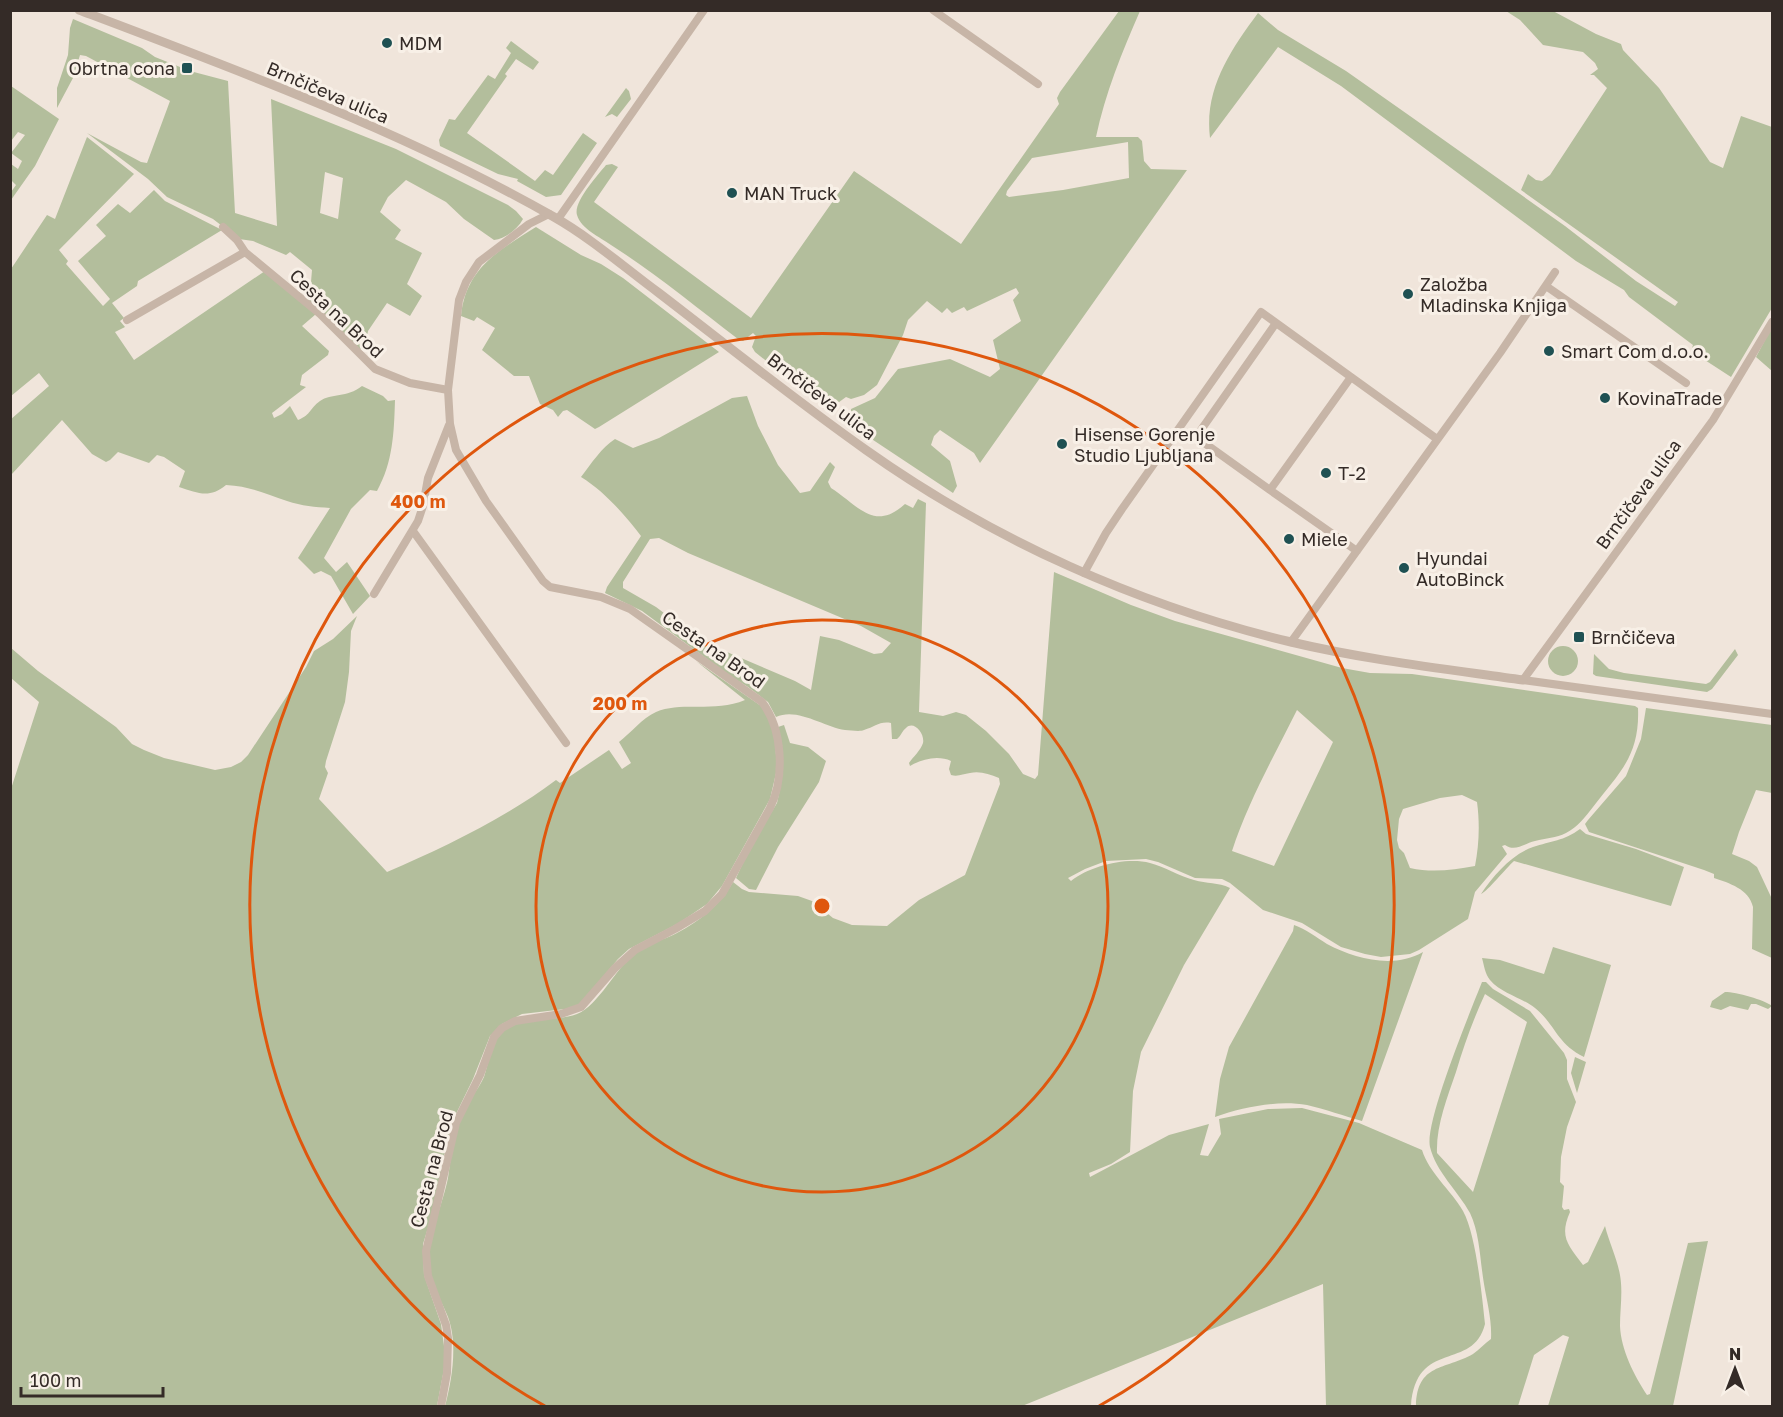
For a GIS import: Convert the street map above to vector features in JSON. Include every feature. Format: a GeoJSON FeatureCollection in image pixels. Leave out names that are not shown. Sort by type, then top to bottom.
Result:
{"type":"FeatureCollection","features":[{"type":"Feature","properties":{"kind":"street","name":"Brnčičeva ulica"},"geometry":{"type":"LineString","coordinates":[[79,10],[371,127],[430,153],[553,216],[871,453],[952,506],[1015,540],[1084,573],[1197,616],[1329,650],[1523,680],[1773,714]]}},
{"type":"Feature","properties":{"kind":"street"},"geometry":{"type":"LineString","coordinates":[[553,216],[704,10]]}},
{"type":"Feature","properties":{"kind":"street"},"geometry":{"type":"LineString","coordinates":[[933,10],[1038,84]]}},
{"type":"Feature","properties":{"kind":"street","name":"Cesta na Brod"},"geometry":{"type":"LineString","coordinates":[[441,1407],[447,1373],[448,1338],[446,1325],[428,1276],[426,1251],[456,1123],[480,1075],[494,1037],[502,1028],[515,1021],[561,1014],[581,1007],[615,968],[635,950],[685,924],[714,902],[731,878],[775,798],[779,761],[773,720],[769,711],[755,696],[630,609],[601,597],[550,587],[543,581],[486,501],[456,450],[450,424],[448,390],[459,300],[466,282],[479,262],[529,224],[553,216]]}},
{"type":"Feature","properties":{"kind":"street","name":"Cesta na Brod"},"geometry":{"type":"LineString","coordinates":[[223,227],[237,240],[245,252],[320,314],[375,369],[410,383],[448,390]]}},
{"type":"Feature","properties":{"kind":"street"},"geometry":{"type":"LineString","coordinates":[[128,320],[245,252]]}},
{"type":"Feature","properties":{"kind":"street"},"geometry":{"type":"LineString","coordinates":[[1291,642],[1555,272]]}},
{"type":"Feature","properties":{"kind":"street"},"geometry":{"type":"LineString","coordinates":[[1546,286],[1686,383]]}},
{"type":"Feature","properties":{"kind":"street"},"geometry":{"type":"LineString","coordinates":[[1084,573],[1122,509],[1261,312],[1437,439]]}},
{"type":"Feature","properties":{"kind":"street","name":"Brnčičeva ulica"},"geometry":{"type":"LineString","coordinates":[[1523,680],[1713,420],[1773,322]]}},
{"type":"Feature","properties":{"kind":"street"},"geometry":{"type":"LineString","coordinates":[[1276,323],[1196,437],[1357,551]]}},
{"type":"Feature","properties":{"kind":"street"},"geometry":{"type":"LineString","coordinates":[[1270,490],[1351,377]]}},
{"type":"Feature","properties":{"kind":"street"},"geometry":{"type":"LineString","coordinates":[[374,594],[413,531],[423,506],[432,466],[450,424]]}},
{"type":"Feature","properties":{"kind":"street"},"geometry":{"type":"LineString","coordinates":[[413,531],[566,743]]}},
{"type":"Feature","properties":{"kind":"green space"},"geometry":{"type":"Polygon","coordinates":[[[1119,11],[1140,11],[1115,73],[1096,137],[1138,137],[1142,141],[1144,161],[1151,169],[1187,170],[980,463],[974,453],[940,430],[934,436],[931,445],[950,461],[957,486],[953,493],[846,422],[842,415],[846,416],[851,409],[875,398],[898,369],[950,359],[990,377],[1000,369],[993,340],[1021,321],[1013,300],[1019,293],[1016,288],[967,311],[964,307],[952,313],[947,308],[942,313],[927,301],[908,320],[903,335],[877,385],[864,395],[851,399],[846,397],[831,408],[823,406],[755,352],[752,347],[756,336],[753,333],[743,341],[738,339],[644,267],[591,232],[582,224],[577,215],[582,196],[606,165],[612,164],[618,167],[594,202],[751,318],[854,171],[961,244],[1059,104],[1057,98],[1119,11]],[[1128,142],[1032,158],[1006,195],[1009,197],[1063,190],[1129,178],[1128,142]]]}},
{"type":"Feature","properties":{"kind":"green space"},"geometry":{"type":"Polygon","coordinates":[[[1506,11],[1553,11],[1596,34],[1621,44],[1623,50],[1659,88],[1710,162],[1723,168],[1741,116],[1772,127],[1772,308],[1731,377],[1691,351],[1693,345],[1629,297],[1624,290],[1576,261],[1341,86],[1278,47],[1210,138],[1211,103],[1221,71],[1258,13],[1278,30],[1346,71],[1565,226],[1636,281],[1675,306],[1678,302],[1521,190],[1528,174],[1542,181],[1550,175],[1607,88],[1594,75],[1590,75],[1598,69],[1583,52],[1543,45],[1520,20],[1506,11]]]}},
{"type":"Feature","properties":{"kind":"green space"},"geometry":{"type":"Polygon","coordinates":[[[73,19],[190,71],[228,81],[235,213],[277,226],[271,99],[396,149],[508,205],[523,219],[511,233],[494,240],[464,219],[446,202],[406,180],[388,197],[380,212],[401,230],[395,239],[422,253],[407,284],[422,296],[410,316],[387,303],[368,331],[365,347],[359,350],[307,299],[314,290],[311,282],[312,270],[290,252],[286,255],[253,241],[239,239],[213,219],[167,197],[148,179],[87,133],[147,163],[170,101],[86,56],[80,55],[73,78],[57,108],[57,88],[68,55],[73,19]],[[325,172],[320,213],[338,219],[343,178],[325,172]]]}},
{"type":"Feature","properties":{"kind":"green space"},"geometry":{"type":"Polygon","coordinates":[[[511,41],[539,62],[533,70],[516,59],[505,74],[507,76],[467,133],[535,181],[545,170],[553,175],[583,133],[597,143],[561,195],[546,197],[517,181],[518,179],[498,174],[440,146],[439,140],[449,119],[455,120],[488,75],[495,79],[511,53],[506,48],[511,41]]]}},
{"type":"Feature","properties":{"kind":"green space"},"geometry":{"type":"Polygon","coordinates":[[[11,86],[59,119],[35,166],[11,200],[11,192],[16,185],[11,180],[11,164],[18,169],[22,161],[11,153],[25,135],[18,132],[11,141],[11,86]]]}},
{"type":"Feature","properties":{"kind":"green space"},"geometry":{"type":"Polygon","coordinates":[[[626,88],[631,99],[617,117],[612,114],[605,117],[626,88]]]}},
{"type":"Feature","properties":{"kind":"green space"},"geometry":{"type":"Polygon","coordinates":[[[87,137],[134,174],[59,250],[68,261],[66,264],[103,306],[110,299],[78,261],[106,236],[96,225],[118,204],[130,213],[154,190],[165,201],[222,230],[138,281],[137,286],[112,303],[124,318],[120,321],[125,327],[115,332],[134,360],[265,271],[316,314],[302,326],[329,351],[328,355],[302,375],[300,385],[306,387],[272,413],[274,418],[290,406],[298,420],[306,416],[316,404],[324,399],[351,392],[362,386],[383,396],[388,401],[395,400],[392,447],[382,480],[377,491],[370,490],[351,509],[324,558],[336,572],[347,562],[370,596],[353,614],[331,576],[321,571],[314,574],[298,558],[330,508],[298,504],[235,486],[226,485],[209,493],[179,487],[185,471],[164,457],[157,455],[149,463],[118,452],[106,462],[92,454],[62,420],[11,475],[10,420],[49,386],[39,373],[11,396],[11,269],[47,215],[55,219],[87,137]]]}},
{"type":"Feature","properties":{"kind":"green space"},"geometry":{"type":"Polygon","coordinates":[[[536,227],[623,278],[719,352],[595,429],[567,410],[558,417],[553,410],[540,404],[529,376],[514,376],[482,350],[495,328],[477,317],[474,321],[461,316],[469,285],[486,262],[536,227]]]}},
{"type":"Feature","properties":{"kind":"green space"},"geometry":{"type":"Polygon","coordinates":[[[1772,327],[1772,371],[1756,357],[1772,327]]]}},
{"type":"Feature","properties":{"kind":"green space"},"geometry":{"type":"Polygon","coordinates":[[[747,396],[758,426],[778,465],[800,493],[810,491],[830,462],[835,467],[828,482],[831,488],[867,513],[884,516],[905,504],[913,508],[918,499],[926,503],[919,712],[943,716],[956,712],[966,715],[1009,754],[1023,774],[1035,779],[1038,775],[1054,572],[1175,621],[1342,668],[1370,673],[1412,674],[1638,708],[1635,739],[1626,763],[1581,822],[1570,831],[1558,836],[1516,848],[1502,846],[1507,854],[1475,892],[1468,919],[1410,954],[1381,957],[1341,947],[1302,923],[1263,910],[1222,879],[1195,878],[1146,859],[1106,861],[1068,878],[1071,881],[1088,871],[1109,864],[1140,861],[1194,880],[1230,888],[1184,965],[1141,1052],[1133,1091],[1130,1152],[1111,1164],[1089,1173],[1090,1177],[1169,1135],[1209,1124],[1200,1155],[1208,1156],[1221,1134],[1219,1119],[1268,1109],[1302,1108],[1359,1123],[1422,1150],[1435,1174],[1458,1203],[1472,1234],[1485,1324],[1479,1339],[1469,1348],[1433,1363],[1423,1371],[1415,1385],[1411,1406],[1326,1406],[1323,1284],[1022,1406],[445,1406],[452,1374],[453,1339],[448,1317],[430,1273],[430,1245],[446,1188],[458,1124],[463,1111],[484,1077],[495,1042],[504,1030],[523,1022],[567,1017],[585,1010],[636,952],[694,923],[716,905],[733,882],[749,892],[798,896],[812,901],[833,918],[852,925],[887,926],[919,900],[965,875],[1000,784],[999,778],[984,773],[951,775],[949,769],[951,761],[941,758],[920,761],[910,766],[909,763],[923,743],[921,732],[912,726],[906,728],[897,739],[892,739],[891,723],[855,731],[837,728],[793,714],[776,717],[768,702],[748,687],[642,611],[605,593],[641,536],[614,504],[581,477],[601,451],[615,439],[633,448],[659,438],[732,398],[747,396]],[[659,538],[650,539],[623,582],[623,588],[656,607],[701,641],[811,690],[820,636],[839,640],[874,654],[882,653],[891,643],[861,626],[688,553],[659,538]],[[1297,710],[1254,797],[1232,851],[1274,866],[1333,742],[1297,710]],[[1462,795],[1440,798],[1403,809],[1399,819],[1397,840],[1399,848],[1404,853],[1410,868],[1442,870],[1475,866],[1479,834],[1477,802],[1462,795]]]}},
{"type":"Feature","properties":{"kind":"green space"},"geometry":{"type":"Polygon","coordinates":[[[357,616],[351,631],[345,702],[326,761],[325,767],[328,773],[319,799],[387,872],[496,819],[556,780],[560,783],[609,750],[622,769],[631,763],[619,742],[656,712],[676,707],[722,706],[745,700],[696,661],[764,708],[772,726],[777,769],[770,799],[722,886],[707,904],[679,923],[629,949],[583,1001],[574,1008],[522,1014],[502,1024],[490,1036],[455,1116],[446,1145],[436,1202],[423,1244],[424,1275],[441,1324],[444,1346],[444,1369],[437,1406],[11,1406],[10,792],[39,702],[11,678],[11,648],[38,671],[116,727],[132,744],[164,758],[215,770],[231,767],[248,755],[306,667],[314,651],[333,639],[357,616]]]}},
{"type":"Feature","properties":{"kind":"green space"},"geometry":{"type":"Polygon","coordinates":[[[1563,646],[1569,647],[1577,655],[1577,667],[1569,675],[1563,676],[1557,675],[1549,667],[1548,661],[1549,655],[1557,647],[1563,646]]]}},
{"type":"Feature","properties":{"kind":"green space"},"geometry":{"type":"Polygon","coordinates":[[[1735,649],[1738,655],[1712,689],[1707,692],[1593,674],[1594,654],[1609,669],[1706,684],[1710,682],[1735,649]]]}},
{"type":"Feature","properties":{"kind":"green space"},"geometry":{"type":"Polygon","coordinates":[[[1646,708],[1772,725],[1772,793],[1756,790],[1732,854],[1757,867],[1772,899],[1772,958],[1752,949],[1753,907],[1743,891],[1714,878],[1714,874],[1704,870],[1589,832],[1585,824],[1626,776],[1641,739],[1646,708]]]}},
{"type":"Feature","properties":{"kind":"green space"},"geometry":{"type":"Polygon","coordinates":[[[784,725],[790,743],[808,747],[826,761],[819,782],[778,847],[756,890],[749,889],[736,878],[750,848],[777,803],[781,785],[778,727],[784,725]]]}},
{"type":"Feature","properties":{"kind":"green space"},"geometry":{"type":"Polygon","coordinates":[[[1580,829],[1586,834],[1684,867],[1671,906],[1514,861],[1481,894],[1497,873],[1517,855],[1533,847],[1563,838],[1580,829]]]}},
{"type":"Feature","properties":{"kind":"green space"},"geometry":{"type":"Polygon","coordinates":[[[1294,925],[1327,944],[1362,958],[1400,960],[1423,952],[1362,1121],[1307,1105],[1284,1103],[1260,1105],[1215,1117],[1220,1079],[1229,1047],[1293,931],[1294,925]]]}},
{"type":"Feature","properties":{"kind":"green space"},"geometry":{"type":"Polygon","coordinates":[[[1553,947],[1611,965],[1584,1057],[1567,1046],[1535,1008],[1495,985],[1487,975],[1482,958],[1500,960],[1544,974],[1553,947]]]}},
{"type":"Feature","properties":{"kind":"green space"},"geometry":{"type":"Polygon","coordinates":[[[1482,982],[1486,982],[1493,989],[1530,1011],[1564,1053],[1567,1060],[1567,1079],[1576,1102],[1567,1127],[1561,1157],[1560,1182],[1564,1186],[1562,1207],[1564,1210],[1569,1209],[1570,1212],[1565,1234],[1569,1246],[1583,1265],[1588,1262],[1605,1226],[1620,1275],[1620,1326],[1623,1344],[1633,1371],[1647,1395],[1650,1394],[1688,1243],[1708,1241],[1673,1406],[1548,1406],[1569,1337],[1563,1335],[1534,1355],[1518,1406],[1416,1406],[1421,1382],[1427,1375],[1473,1354],[1491,1339],[1489,1311],[1473,1221],[1465,1205],[1437,1165],[1430,1147],[1430,1134],[1441,1092],[1482,982]],[[1485,994],[1469,1033],[1446,1102],[1438,1133],[1437,1153],[1473,1192],[1527,1022],[1485,994]]]}},
{"type":"Feature","properties":{"kind":"green space"},"geometry":{"type":"Polygon","coordinates":[[[1725,992],[1750,997],[1772,1006],[1768,1009],[1751,1004],[1748,1010],[1730,1006],[1721,1010],[1710,1007],[1712,1001],[1725,992]]]}},
{"type":"Feature","properties":{"kind":"green space"},"geometry":{"type":"Polygon","coordinates":[[[1575,1057],[1586,1062],[1577,1093],[1571,1073],[1575,1057]]]}},
{"type":"Feature","properties":{"kind":"place","name":"MDM"},"geometry":{"type":"Point","coordinates":[387,43]}},
{"type":"Feature","properties":{"kind":"place","name":"Obrtna cona"},"geometry":{"type":"Point","coordinates":[187,68]}},
{"type":"Feature","properties":{"kind":"place","name":"MAN Truck"},"geometry":{"type":"Point","coordinates":[732,193]}},
{"type":"Feature","properties":{"kind":"place","name":"Založba Mladinska Knjiga"},"geometry":{"type":"Point","coordinates":[1408,294]}},
{"type":"Feature","properties":{"kind":"place","name":"Smart Com d.o.o."},"geometry":{"type":"Point","coordinates":[1549,351]}},
{"type":"Feature","properties":{"kind":"place","name":"KovinaTrade"},"geometry":{"type":"Point","coordinates":[1605,398]}},
{"type":"Feature","properties":{"kind":"place","name":"Hisense Gorenje Studio Ljubljana"},"geometry":{"type":"Point","coordinates":[1062,444]}},
{"type":"Feature","properties":{"kind":"place","name":"T-2"},"geometry":{"type":"Point","coordinates":[1326,473]}},
{"type":"Feature","properties":{"kind":"place","name":"Miele"},"geometry":{"type":"Point","coordinates":[1289,539]}},
{"type":"Feature","properties":{"kind":"place","name":"Hyundai AutoBinck"},"geometry":{"type":"Point","coordinates":[1404,568]}},
{"type":"Feature","properties":{"kind":"place","name":"Brnčičeva"},"geometry":{"type":"Point","coordinates":[1579,637]}}]}
